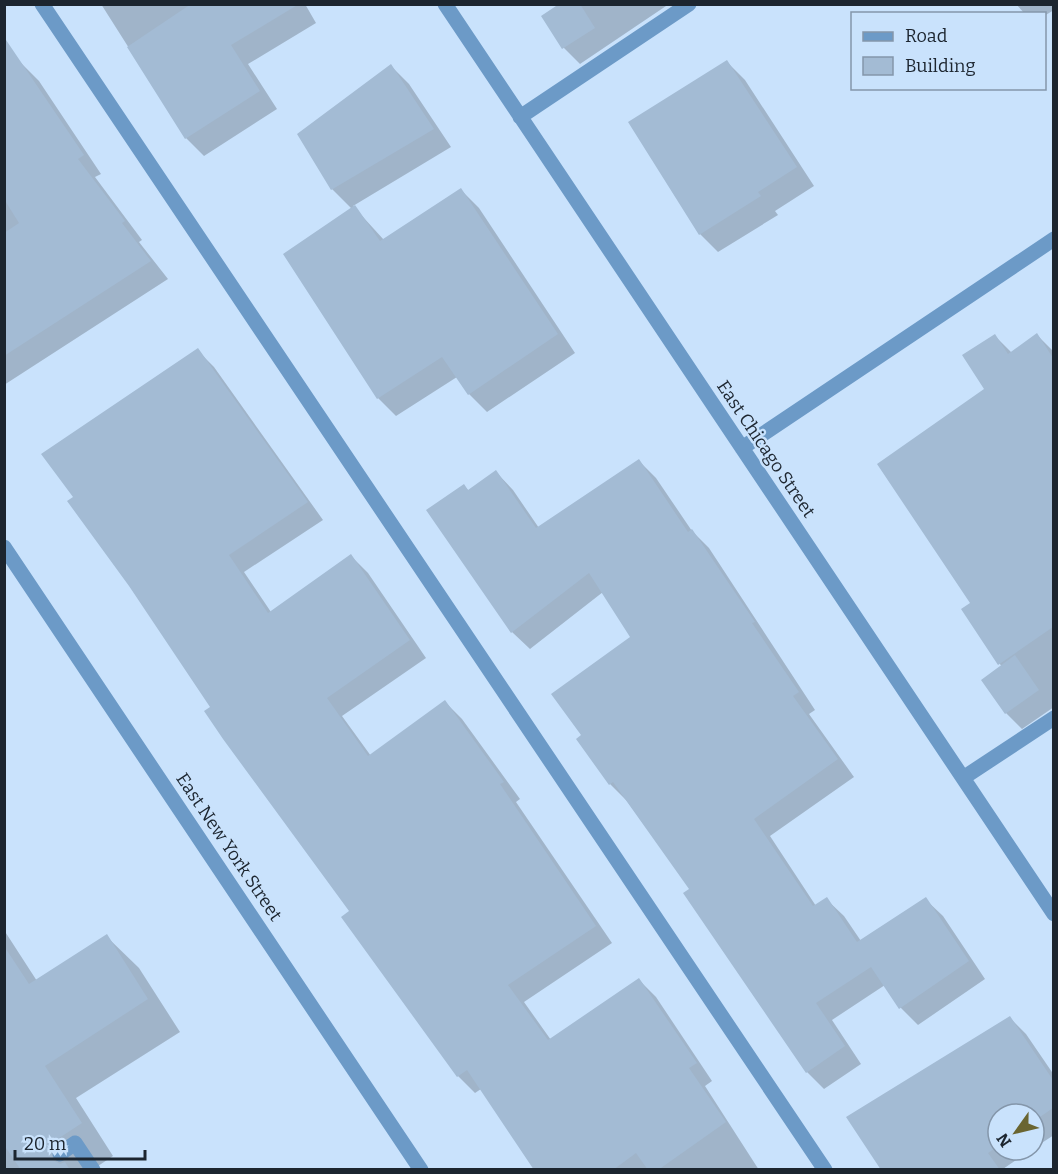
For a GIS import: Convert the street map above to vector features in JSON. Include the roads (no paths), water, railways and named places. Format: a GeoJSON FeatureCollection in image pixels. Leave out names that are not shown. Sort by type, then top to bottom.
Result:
{"type":"FeatureCollection","features":[{"type":"Feature","properties":{"kind":"street"},"geometry":{"type":"LineString","coordinates":[[42,4],[825,1170]]}},
{"type":"Feature","properties":{"kind":"street","name":"East Chicago Street"},"geometry":{"type":"LineString","coordinates":[[445,4],[1053,914]]}},
{"type":"Feature","properties":{"kind":"street"},"geometry":{"type":"LineString","coordinates":[[520,117],[689,4]]}},
{"type":"Feature","properties":{"kind":"street"},"geometry":{"type":"LineString","coordinates":[[742,448],[1053,239]]}},
{"type":"Feature","properties":{"kind":"street","name":"East New York Street"},"geometry":{"type":"LineString","coordinates":[[4,547],[421,1170]]}},
{"type":"Feature","properties":{"kind":"street"},"geometry":{"type":"LineString","coordinates":[[963,778],[1053,718]]}},
{"type":"Feature","properties":{"kind":"street"},"geometry":{"type":"LineString","coordinates":[[60,1154],[75,1143],[93,1170]]}}]}
